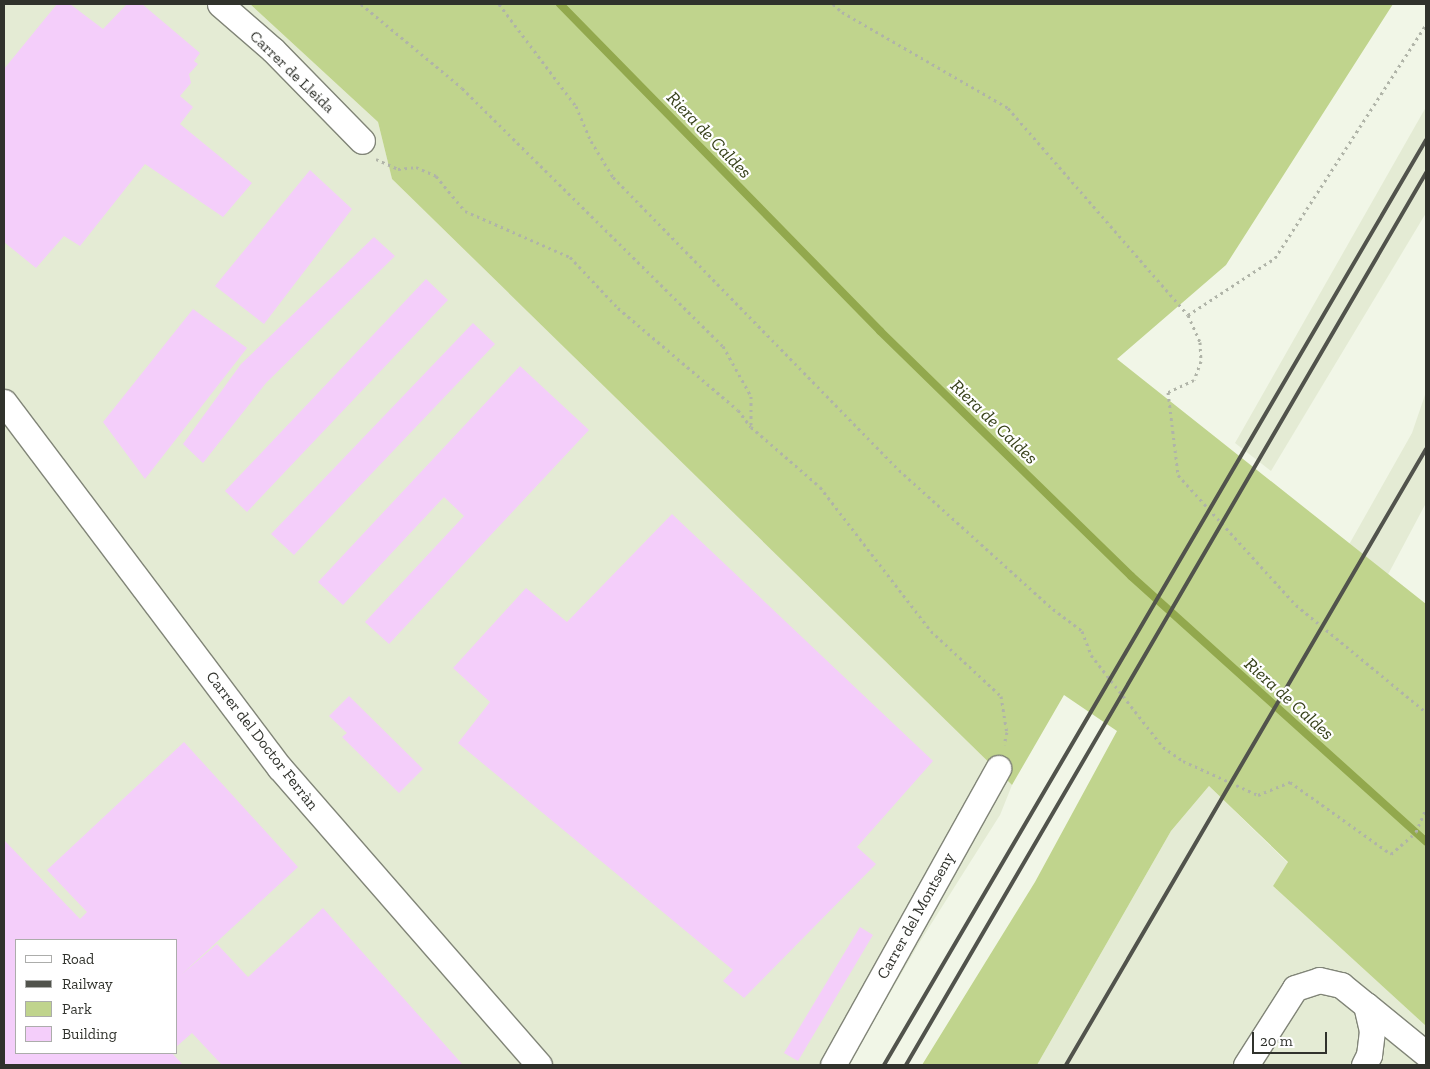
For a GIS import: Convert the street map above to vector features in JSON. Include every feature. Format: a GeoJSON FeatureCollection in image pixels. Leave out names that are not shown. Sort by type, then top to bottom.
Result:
{"type":"FeatureCollection","features":[{"type":"Feature","properties":{"kind":"street","name":"Carrer de Lleida"},"geometry":{"type":"LineString","coordinates":[[220,4],[273,50],[362,141]]}},
{"type":"Feature","properties":{"kind":"street","name":"Carrer del Doctor Ferràn"},"geometry":{"type":"LineString","coordinates":[[4,402],[280,768],[539,1065]]}},
{"type":"Feature","properties":{"kind":"street","name":"Carrer del Montseny"},"geometry":{"type":"LineString","coordinates":[[833,1065],[998,768]]}},
{"type":"Feature","properties":{"kind":"street"},"geometry":{"type":"LineString","coordinates":[[1246,1065],[1294,988],[1318,980],[1341,985],[1426,1054]]}},
{"type":"Feature","properties":{"kind":"street"},"geometry":{"type":"LineString","coordinates":[[1364,1065],[1369,1055],[1372,1031],[1366,1005]]}},
{"type":"Feature","properties":{"kind":"path"},"geometry":{"type":"LineString","coordinates":[[361,4],[462,88],[723,346],[750,396],[751,427]]}},
{"type":"Feature","properties":{"kind":"path"},"geometry":{"type":"LineString","coordinates":[[499,4],[576,106],[590,141],[613,177],[899,470],[1053,609],[1082,632],[1091,655],[1139,721],[1163,747],[1183,762],[1258,795],[1290,782],[1391,854],[1416,832],[1426,808]]}},
{"type":"Feature","properties":{"kind":"path"},"geometry":{"type":"LineString","coordinates":[[833,4],[842,12],[1008,108],[1188,315],[1200,342],[1201,362],[1194,380],[1168,392],[1178,475],[1296,604],[1426,712]]}},
{"type":"Feature","properties":{"kind":"path"},"geometry":{"type":"LineString","coordinates":[[1188,315],[1275,258],[1426,25]]}},
{"type":"Feature","properties":{"kind":"path"},"geometry":{"type":"LineString","coordinates":[[362,141],[373,157],[398,169],[416,167],[436,176],[465,211],[570,257],[618,308],[738,410],[751,427],[820,487],[931,631],[1001,696],[1007,732],[998,768]]}},
{"type":"Feature","properties":{"kind":"shaded area"},"geometry":{"type":"Polygon","coordinates":[[[4,4],[250,4],[378,122],[392,179],[1012,785],[1000,815],[921,940],[848,1065],[4,1065],[4,4]]]}},
{"type":"Feature","properties":{"kind":"shaded area"},"geometry":{"type":"Polygon","coordinates":[[[1426,107],[1426,213],[1271,471],[1235,443],[1426,107]]]}},
{"type":"Feature","properties":{"kind":"shaded area"},"geometry":{"type":"Polygon","coordinates":[[[1426,392],[1426,503],[1384,582],[1342,557],[1412,433],[1426,392]]]}},
{"type":"Feature","properties":{"kind":"shaded area"},"geometry":{"type":"Polygon","coordinates":[[[1209,786],[1288,863],[1273,886],[1426,1026],[1426,1065],[1037,1065],[1171,831],[1209,786]]]}},
{"type":"Feature","properties":{"kind":"green space"},"geometry":{"type":"Polygon","coordinates":[[[250,4],[1393,4],[1226,265],[1117,359],[1426,604],[1426,1026],[1273,886],[1288,862],[1209,786],[1171,831],[1037,1065],[922,1065],[1035,882],[1117,731],[1064,695],[1012,785],[392,179],[378,122],[250,4]]]}},
{"type":"Feature","properties":{"kind":"building"},"geometry":{"type":"Polygon","coordinates":[[[57,4],[70,4],[103,29],[127,4],[142,4],[200,53],[194,61],[198,64],[189,74],[191,83],[180,96],[193,107],[180,124],[252,183],[223,217],[145,164],[80,246],[64,236],[36,268],[4,242],[4,69],[57,4]]]}},
{"type":"Feature","properties":{"kind":"building"},"geometry":{"type":"Polygon","coordinates":[[[310,170],[352,209],[264,324],[215,286],[310,170]]]}},
{"type":"Feature","properties":{"kind":"building"},"geometry":{"type":"Polygon","coordinates":[[[374,237],[395,256],[266,383],[203,463],[183,444],[241,364],[374,237]]]}},
{"type":"Feature","properties":{"kind":"building"},"geometry":{"type":"Polygon","coordinates":[[[426,279],[448,300],[247,512],[225,491],[426,279]]]}},
{"type":"Feature","properties":{"kind":"building"},"geometry":{"type":"Polygon","coordinates":[[[193,309],[247,348],[145,479],[103,422],[193,309]]]}},
{"type":"Feature","properties":{"kind":"building"},"geometry":{"type":"Polygon","coordinates":[[[473,323],[495,344],[294,555],[271,534],[473,323]]]}},
{"type":"Feature","properties":{"kind":"building"},"geometry":{"type":"Polygon","coordinates":[[[520,366],[589,430],[389,644],[365,622],[464,516],[444,497],[343,605],[318,582],[520,366]]]}},
{"type":"Feature","properties":{"kind":"building"},"geometry":{"type":"Polygon","coordinates":[[[672,514],[933,761],[857,847],[876,864],[744,998],[723,981],[733,970],[458,743],[490,702],[453,668],[526,588],[567,622],[672,514]]]}},
{"type":"Feature","properties":{"kind":"building"},"geometry":{"type":"Polygon","coordinates":[[[349,696],[423,769],[399,793],[342,737],[347,733],[329,716],[349,696]]]}},
{"type":"Feature","properties":{"kind":"building"},"geometry":{"type":"Polygon","coordinates":[[[184,742],[298,867],[181,975],[217,944],[248,977],[323,908],[463,1065],[222,1065],[192,1033],[178,1045],[178,939],[15,939],[15,1054],[173,1054],[183,1065],[4,1065],[4,840],[80,919],[87,912],[47,870],[184,742]]]}},
{"type":"Feature","properties":{"kind":"building"},"geometry":{"type":"Polygon","coordinates":[[[860,927],[873,935],[798,1061],[784,1053],[860,927]]]}},
{"type":"Feature","properties":{"kind":"waterway","name":"Riera de Caldes"},"geometry":{"type":"LineString","coordinates":[[560,4],[880,331],[1131,576],[1426,842]]}},
{"type":"Feature","properties":{"kind":"railway"},"geometry":{"type":"LineString","coordinates":[[884,1065],[1426,140]]}},
{"type":"Feature","properties":{"kind":"railway"},"geometry":{"type":"LineString","coordinates":[[906,1065],[1426,173]]}},
{"type":"Feature","properties":{"kind":"railway"},"geometry":{"type":"LineString","coordinates":[[1066,1065],[1426,449]]}}]}
